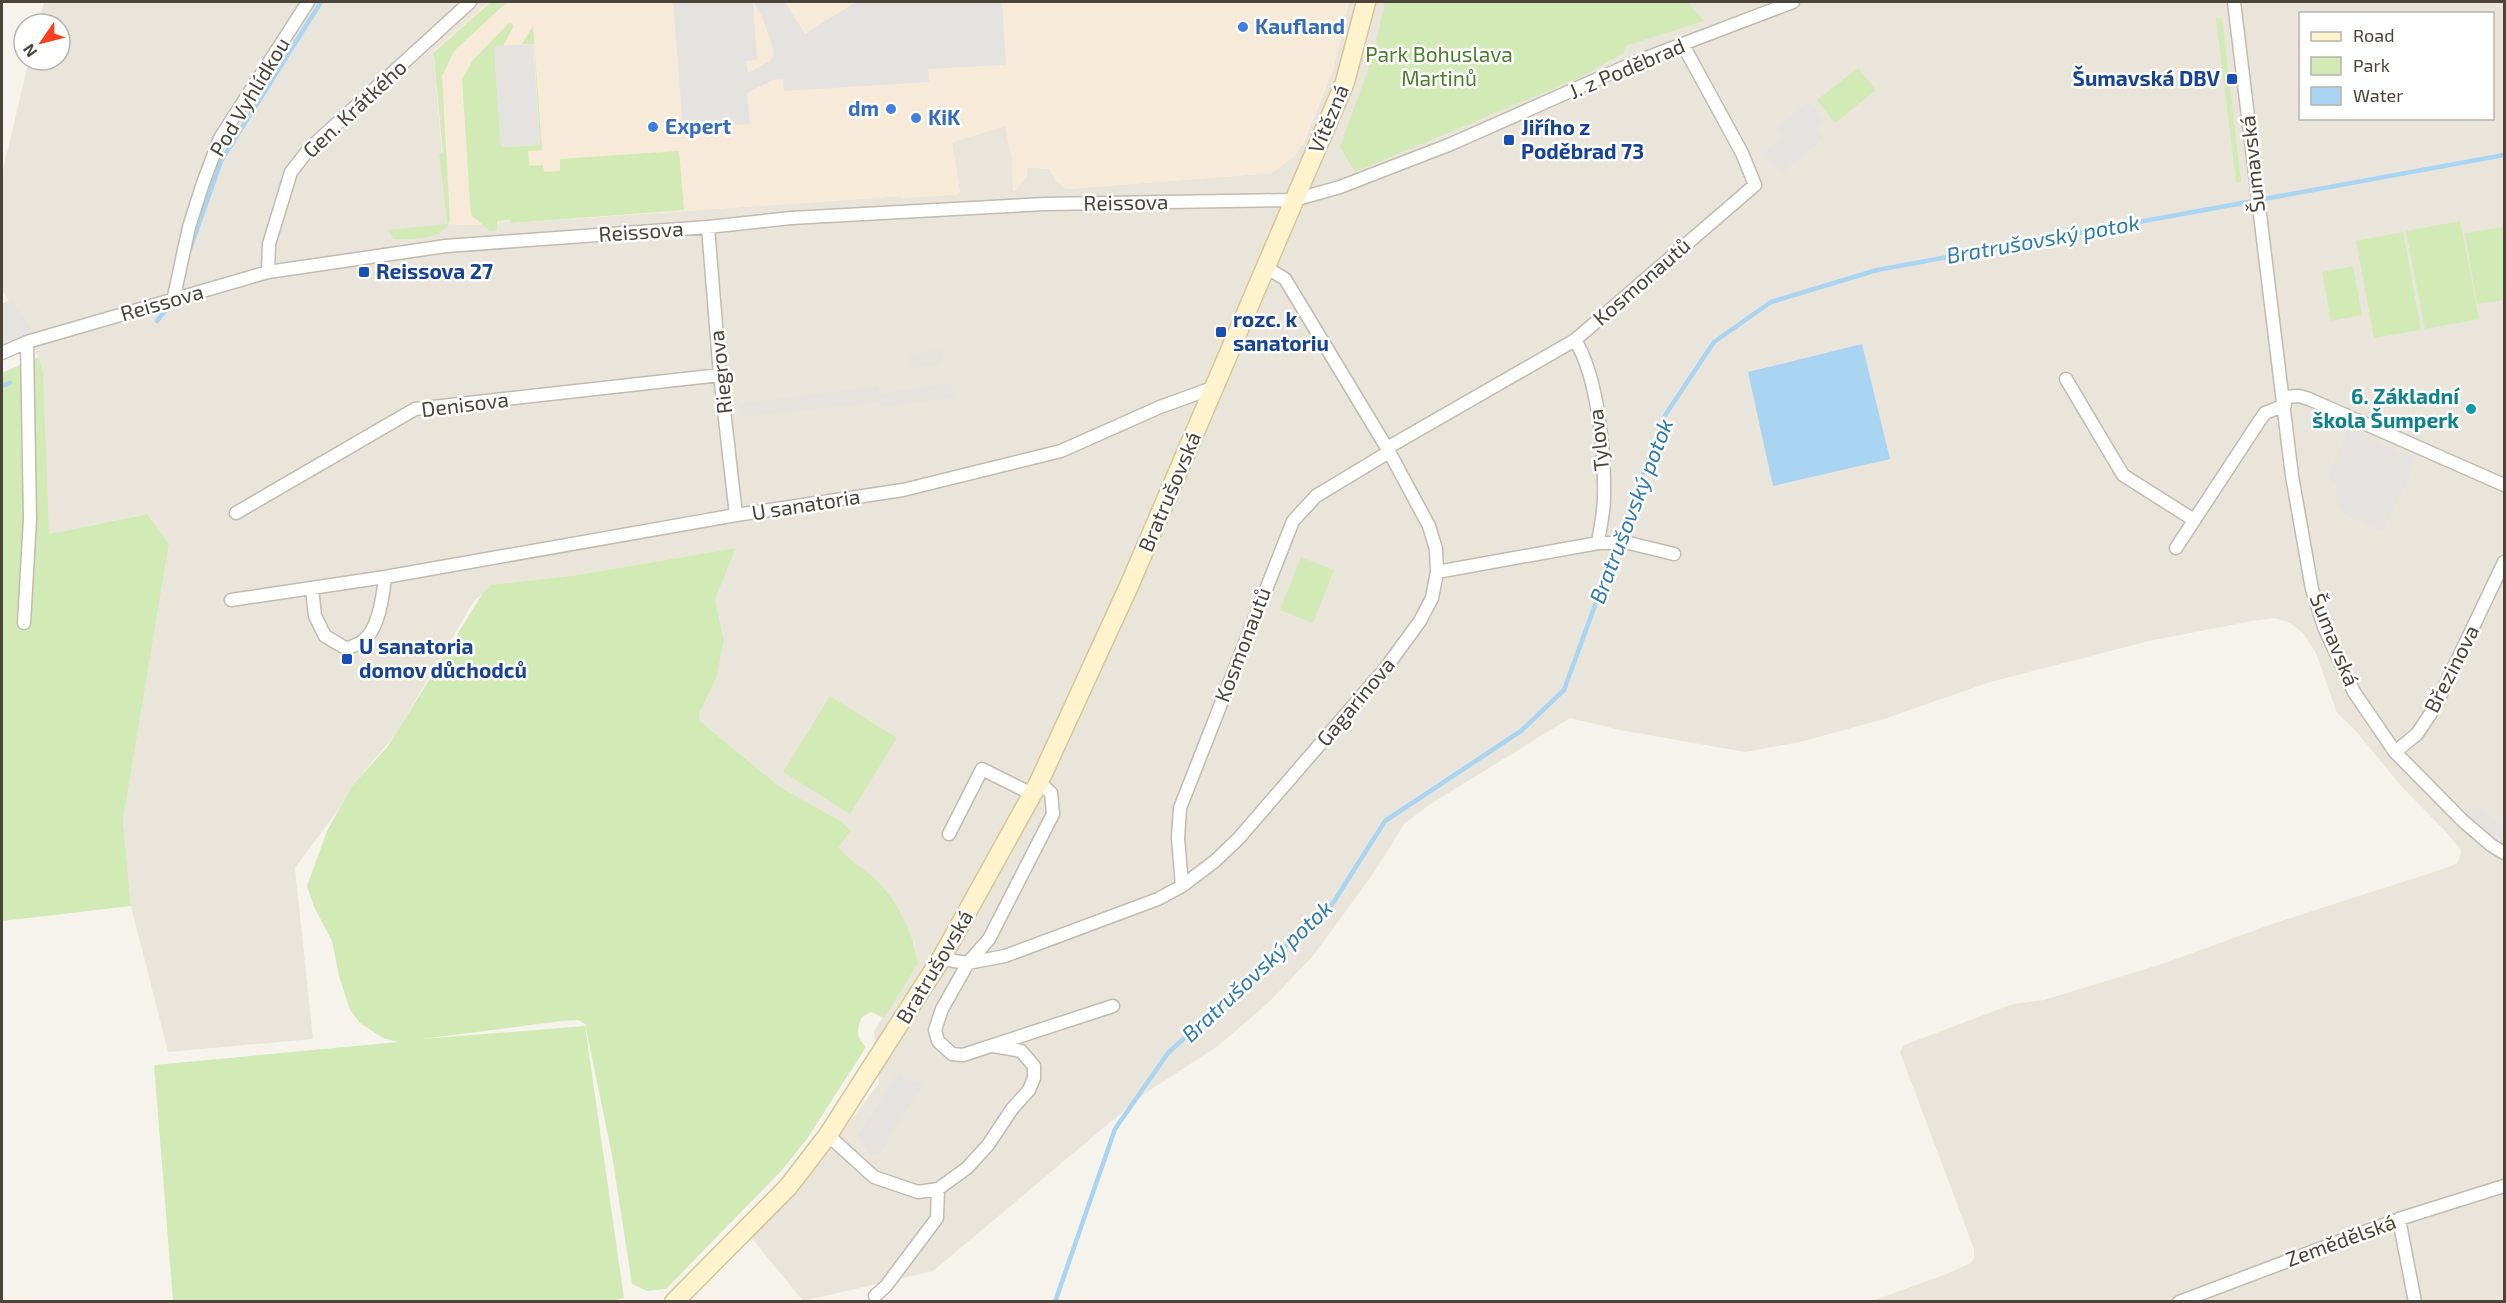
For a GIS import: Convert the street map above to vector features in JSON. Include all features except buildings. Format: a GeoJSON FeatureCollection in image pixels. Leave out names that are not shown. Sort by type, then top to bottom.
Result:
{"type":"FeatureCollection","features":[{"type":"Feature","properties":{"kind":"main road","name":"Vítězná"},"geometry":{"type":"LineString","coordinates":[[1294,200],[1346,82],[1366,2]]}},
{"type":"Feature","properties":{"kind":"main road","name":"Bratrušovská"},"geometry":{"type":"LineString","coordinates":[[674,1302],[697,1276],[729,1248],[788,1187],[828,1135],[941,959],[1036,788],[1129,586],[1267,268],[1294,200]]}},
{"type":"Feature","properties":{"kind":"main road","name":"Bratrušovská"},"geometry":{"type":"LineString","coordinates":[[690,1302],[729,1248]]}},
{"type":"Feature","properties":{"kind":"street","name":"Pod Vyhlídkou"},"geometry":{"type":"LineString","coordinates":[[173,301],[189,227],[202,183],[220,138],[308,2]]}},
{"type":"Feature","properties":{"kind":"street","name":"Gen. Krátkého"},"geometry":{"type":"LineString","coordinates":[[268,272],[269,244],[291,172],[309,149],[470,2]]}},
{"type":"Feature","properties":{"kind":"street","name":"J. z Poděbrad"},"geometry":{"type":"LineString","coordinates":[[1294,200],[1340,187],[1451,144],[1638,62],[1792,2]]}},
{"type":"Feature","properties":{"kind":"street","name":"Šumavská"},"geometry":{"type":"LineString","coordinates":[[2234,2],[2294,487],[2312,589],[2324,627],[2354,692],[2396,752],[2462,820],[2491,845],[2505,853]]}},
{"type":"Feature","properties":{"kind":"street","name":"Kosmonautů"},"geometry":{"type":"LineString","coordinates":[[1182,886],[1178,838],[1180,808],[1293,520],[1316,496],[1388,450],[1575,340],[1755,185],[1742,153],[1683,45]]}},
{"type":"Feature","properties":{"kind":"street","name":"Reissova"},"geometry":{"type":"LineString","coordinates":[[2,353],[27,342],[268,272],[446,246],[708,227],[791,218],[1045,204],[1294,200]]}},
{"type":"Feature","properties":{"kind":"street","name":"Riegrova"},"geometry":{"type":"LineString","coordinates":[[708,227],[720,375],[736,516]]}},
{"type":"Feature","properties":{"kind":"street","name":"Gagarinova"},"geometry":{"type":"LineString","coordinates":[[941,959],[968,963],[1005,956],[1158,899],[1182,886],[1215,861],[1239,838],[1385,669],[1420,621],[1432,598],[1437,572],[1436,549],[1429,526],[1388,450],[1285,279],[1267,268]]}},
{"type":"Feature","properties":{"kind":"street","name":"Tylova"},"geometry":{"type":"LineString","coordinates":[[1575,340],[1584,354],[1592,377],[1597,407],[1604,499],[1603,543]]}},
{"type":"Feature","properties":{"kind":"street"},"geometry":{"type":"LineString","coordinates":[[24,623],[30,519],[27,342]]}},
{"type":"Feature","properties":{"kind":"street","name":"Denisova"},"geometry":{"type":"LineString","coordinates":[[236,513],[416,409],[720,375]]}},
{"type":"Feature","properties":{"kind":"street"},"geometry":{"type":"LineString","coordinates":[[2066,380],[2123,475],[2194,520]]}},
{"type":"Feature","properties":{"kind":"street","name":"U sanatoria"},"geometry":{"type":"LineString","coordinates":[[231,600],[385,578],[736,516],[903,490],[1061,451],[1160,407],[1215,387]]}},
{"type":"Feature","properties":{"kind":"street"},"geometry":{"type":"LineString","coordinates":[[2176,548],[2265,413],[2284,401],[2298,396],[2505,485]]}},
{"type":"Feature","properties":{"kind":"street"},"geometry":{"type":"LineString","coordinates":[[1437,572],[1603,543],[1629,543],[1674,554]]}},
{"type":"Feature","properties":{"kind":"street","name":"Březinova"},"geometry":{"type":"LineString","coordinates":[[2396,752],[2417,734],[2435,707],[2501,580],[2505,562]]}},
{"type":"Feature","properties":{"kind":"street"},"geometry":{"type":"LineString","coordinates":[[312,588],[315,616],[325,636],[347,649],[364,640],[372,629],[383,603],[385,578]]}},
{"type":"Feature","properties":{"kind":"street"},"geometry":{"type":"LineString","coordinates":[[949,834],[982,769],[1036,788]]}},
{"type":"Feature","properties":{"kind":"street","name":"Bratrušovská"},"geometry":{"type":"LineString","coordinates":[[1036,788],[1051,793],[1053,814],[989,939],[968,963],[942,1009],[935,1030],[938,1041],[952,1054],[963,1056],[1113,1006]]}},
{"type":"Feature","properties":{"kind":"street"},"geometry":{"type":"LineString","coordinates":[[828,1135],[874,1177],[918,1192],[938,1189],[967,1168],[988,1145],[1012,1109],[1029,1090],[1034,1078],[1034,1066],[1021,1052],[992,1046]]}},
{"type":"Feature","properties":{"kind":"street","name":"Zemědělská"},"geometry":{"type":"LineString","coordinates":[[2179,1302],[2398,1219],[2505,1186]]}},
{"type":"Feature","properties":{"kind":"street"},"geometry":{"type":"LineString","coordinates":[[875,1296],[886,1286],[937,1218],[938,1189]]}},
{"type":"Feature","properties":{"kind":"street"},"geometry":{"type":"LineString","coordinates":[[2398,1219],[2415,1302]]}},
{"type":"Feature","properties":{"kind":"shaded area"},"geometry":{"type":"Polygon","coordinates":[[[44,2],[488,2],[431,54],[434,57],[442,154],[439,154],[447,224],[483,225],[511,220],[512,223],[902,196],[902,198],[960,192],[952,142],[1005,126],[1012,158],[1013,191],[1026,167],[1050,169],[1056,181],[1067,189],[1272,173],[1303,144],[1333,70],[1349,2],[2504,2],[2504,1301],[1872,1301],[1949,1273],[1971,1263],[1974,1258],[1974,1249],[1900,1052],[1904,1045],[2013,1004],[2044,1000],[2162,964],[2275,923],[2443,869],[2456,864],[2459,860],[2461,850],[2402,787],[2355,730],[2337,713],[2316,653],[2303,633],[2290,623],[2275,618],[2149,641],[1990,682],[1884,719],[1800,742],[1745,752],[1620,730],[1570,718],[1429,805],[1404,824],[1373,874],[1312,957],[1268,1003],[1218,1046],[1144,1094],[933,1271],[803,1301],[750,1236],[819,1163],[879,1083],[874,1031],[918,964],[914,943],[890,899],[875,879],[845,856],[839,847],[851,831],[842,822],[780,787],[700,721],[699,714],[717,677],[724,640],[715,600],[736,548],[577,575],[492,585],[474,601],[395,735],[352,786],[340,807],[295,868],[313,1039],[168,1052],[131,906],[123,821],[169,544],[146,514],[49,534],[38,357],[2,289],[2,174],[26,72],[72,72],[72,12],[41,12],[44,2]]]}},
{"type":"Feature","properties":{"kind":"shaded area"},"geometry":{"type":"Polygon","coordinates":[[[488,2],[1349,2],[1333,70],[1302,144],[1295,156],[1272,173],[1067,189],[1056,181],[1050,169],[1027,167],[1027,176],[1013,191],[1012,158],[1005,126],[952,142],[960,192],[957,195],[902,198],[901,196],[511,223],[511,220],[483,225],[447,224],[439,154],[442,153],[434,58],[431,54],[488,2]]]}},
{"type":"Feature","properties":{"kind":"shaded area"},"geometry":{"type":"Polygon","coordinates":[[[673,2],[753,2],[757,60],[746,61],[748,73],[768,62],[773,57],[774,51],[763,19],[754,2],[785,2],[805,34],[856,2],[1002,2],[1006,65],[928,69],[929,82],[784,91],[783,79],[773,80],[747,93],[750,124],[683,128],[673,2]]]}},
{"type":"Feature","properties":{"kind":"shaded area"},"geometry":{"type":"Polygon","coordinates":[[[533,44],[540,145],[501,147],[494,46],[533,44]]]}},
{"type":"Feature","properties":{"kind":"shaded area"},"geometry":{"type":"Polygon","coordinates":[[[1809,101],[1824,123],[1817,129],[1823,139],[1781,174],[1764,152],[1783,138],[1777,127],[1809,101]]]}},
{"type":"Feature","properties":{"kind":"shaded area"},"geometry":{"type":"Polygon","coordinates":[[[12,299],[37,338],[2,352],[2,304],[12,299]]]}},
{"type":"Feature","properties":{"kind":"shaded area"},"geometry":{"type":"Polygon","coordinates":[[[940,350],[942,364],[909,369],[908,354],[940,350]]]}},
{"type":"Feature","properties":{"kind":"shaded area"},"geometry":{"type":"Polygon","coordinates":[[[952,383],[953,398],[880,407],[879,402],[741,417],[740,404],[878,386],[879,394],[952,383]]]}},
{"type":"Feature","properties":{"kind":"shaded area"},"geometry":{"type":"Polygon","coordinates":[[[2349,427],[2414,459],[2410,475],[2382,531],[2350,517],[2340,510],[2336,503],[2336,486],[2328,475],[2349,427]]]}},
{"type":"Feature","properties":{"kind":"shaded area"},"geometry":{"type":"Polygon","coordinates":[[[2478,806],[2504,827],[2504,843],[2466,813],[2478,806]]]}},
{"type":"Feature","properties":{"kind":"shaded area"},"geometry":{"type":"Polygon","coordinates":[[[899,1071],[904,1078],[923,1084],[879,1155],[869,1153],[858,1135],[899,1071]]]}},
{"type":"Feature","properties":{"kind":"green space"},"geometry":{"type":"Polygon","coordinates":[[[491,2],[507,2],[454,51],[442,76],[450,221],[446,228],[426,238],[394,239],[388,230],[447,224],[439,154],[443,153],[432,54],[491,2]]]}},
{"type":"Feature","properties":{"kind":"green space","name":"Park Bohuslava Martinů"},"geometry":{"type":"Polygon","coordinates":[[[1385,2],[1688,2],[1704,21],[1625,46],[1624,53],[1581,77],[1355,172],[1340,147],[1373,56],[1385,2]]]}},
{"type":"Feature","properties":{"kind":"green space"},"geometry":{"type":"Polygon","coordinates":[[[2216,18],[2222,18],[2241,182],[2236,182],[2216,18]]]}},
{"type":"Feature","properties":{"kind":"green space"},"geometry":{"type":"Polygon","coordinates":[[[509,23],[513,27],[503,46],[494,47],[501,147],[540,145],[534,44],[522,44],[533,26],[542,150],[528,151],[529,166],[543,165],[544,172],[560,171],[560,159],[679,151],[684,210],[511,223],[511,220],[497,221],[497,230],[490,231],[471,215],[462,79],[473,60],[509,23]]]}},
{"type":"Feature","properties":{"kind":"green space"},"geometry":{"type":"Polygon","coordinates":[[[1858,68],[1876,90],[1835,123],[1817,100],[1858,68]]]}},
{"type":"Feature","properties":{"kind":"green space"},"geometry":{"type":"Polygon","coordinates":[[[2460,221],[2479,319],[2425,329],[2406,231],[2460,221]]]}},
{"type":"Feature","properties":{"kind":"green space"},"geometry":{"type":"Polygon","coordinates":[[[2504,227],[2504,300],[2477,304],[2465,233],[2504,227]]]}},
{"type":"Feature","properties":{"kind":"green space"},"geometry":{"type":"Polygon","coordinates":[[[2403,232],[2421,330],[2374,338],[2356,241],[2403,232]]]}},
{"type":"Feature","properties":{"kind":"green space"},"geometry":{"type":"Polygon","coordinates":[[[2353,266],[2362,315],[2331,321],[2322,272],[2353,266]]]}},
{"type":"Feature","properties":{"kind":"green space"},"geometry":{"type":"Polygon","coordinates":[[[38,357],[43,373],[49,534],[147,514],[169,544],[123,821],[131,906],[2,921],[2,373],[38,357]]]}},
{"type":"Feature","properties":{"kind":"green space"},"geometry":{"type":"Polygon","coordinates":[[[736,548],[715,600],[724,640],[717,677],[699,714],[700,721],[780,787],[842,822],[851,831],[839,847],[874,878],[890,896],[913,941],[918,964],[884,1018],[871,1012],[862,1017],[858,1033],[866,1047],[807,1139],[781,1171],[666,1289],[647,1291],[632,1284],[612,1155],[585,1024],[578,1020],[562,1021],[422,1039],[585,1026],[624,1298],[605,1302],[173,1301],[154,1065],[399,1042],[383,1038],[360,1023],[350,1010],[339,976],[332,941],[314,907],[307,886],[327,831],[352,786],[388,746],[483,593],[491,585],[577,575],[736,548]]]}},
{"type":"Feature","properties":{"kind":"green space"},"geometry":{"type":"Polygon","coordinates":[[[1301,557],[1334,570],[1313,623],[1280,610],[1301,557]]]}},
{"type":"Feature","properties":{"kind":"green space"},"geometry":{"type":"Polygon","coordinates":[[[830,696],[897,738],[850,814],[783,772],[830,696]]]}},
{"type":"Feature","properties":{"kind":"water"},"geometry":{"type":"Polygon","coordinates":[[[1862,344],[1890,459],[1773,486],[1748,372],[1862,344]]]}},
{"type":"Feature","properties":{"kind":"waterway"},"geometry":{"type":"LineString","coordinates":[[190,249],[221,161],[321,2]]}},
{"type":"Feature","properties":{"kind":"waterway","name":"Bratrušovský potok"},"geometry":{"type":"LineString","coordinates":[[1055,1302],[1115,1129],[1168,1053],[1333,903],[1385,821],[1521,731],[1564,690],[1664,417],[1714,342],[1771,302],[1877,270],[2504,155]]}},
{"type":"Feature","properties":{"kind":"waterway"},"geometry":{"type":"LineString","coordinates":[[157,321],[171,303]]}},
{"type":"Feature","properties":{"kind":"waterway"},"geometry":{"type":"LineString","coordinates":[[2,386],[10,383]]}},
{"type":"Feature","properties":{"kind":"place","name":"Kaufland"},"geometry":{"type":"Point","coordinates":[1243,27]}},
{"type":"Feature","properties":{"kind":"place","name":"Šumavská DBV"},"geometry":{"type":"Point","coordinates":[2232,79]}},
{"type":"Feature","properties":{"kind":"place","name":"dm"},"geometry":{"type":"Point","coordinates":[891,109]}},
{"type":"Feature","properties":{"kind":"place","name":"KiK"},"geometry":{"type":"Point","coordinates":[916,118]}},
{"type":"Feature","properties":{"kind":"place","name":"Expert"},"geometry":{"type":"Point","coordinates":[653,127]}},
{"type":"Feature","properties":{"kind":"place","name":"Jiřího z Poděbrad 73"},"geometry":{"type":"Point","coordinates":[1509,140]}},
{"type":"Feature","properties":{"kind":"place","name":"Reissova 27"},"geometry":{"type":"Point","coordinates":[364,272]}},
{"type":"Feature","properties":{"kind":"place","name":"rozc. k sanatoriu"},"geometry":{"type":"Point","coordinates":[1221,332]}},
{"type":"Feature","properties":{"kind":"place","name":"6. Základní škola Šumperk"},"geometry":{"type":"Point","coordinates":[2471,409]}},
{"type":"Feature","properties":{"kind":"place","name":"U sanatoria domov důchodců"},"geometry":{"type":"Point","coordinates":[347,659]}}]}
